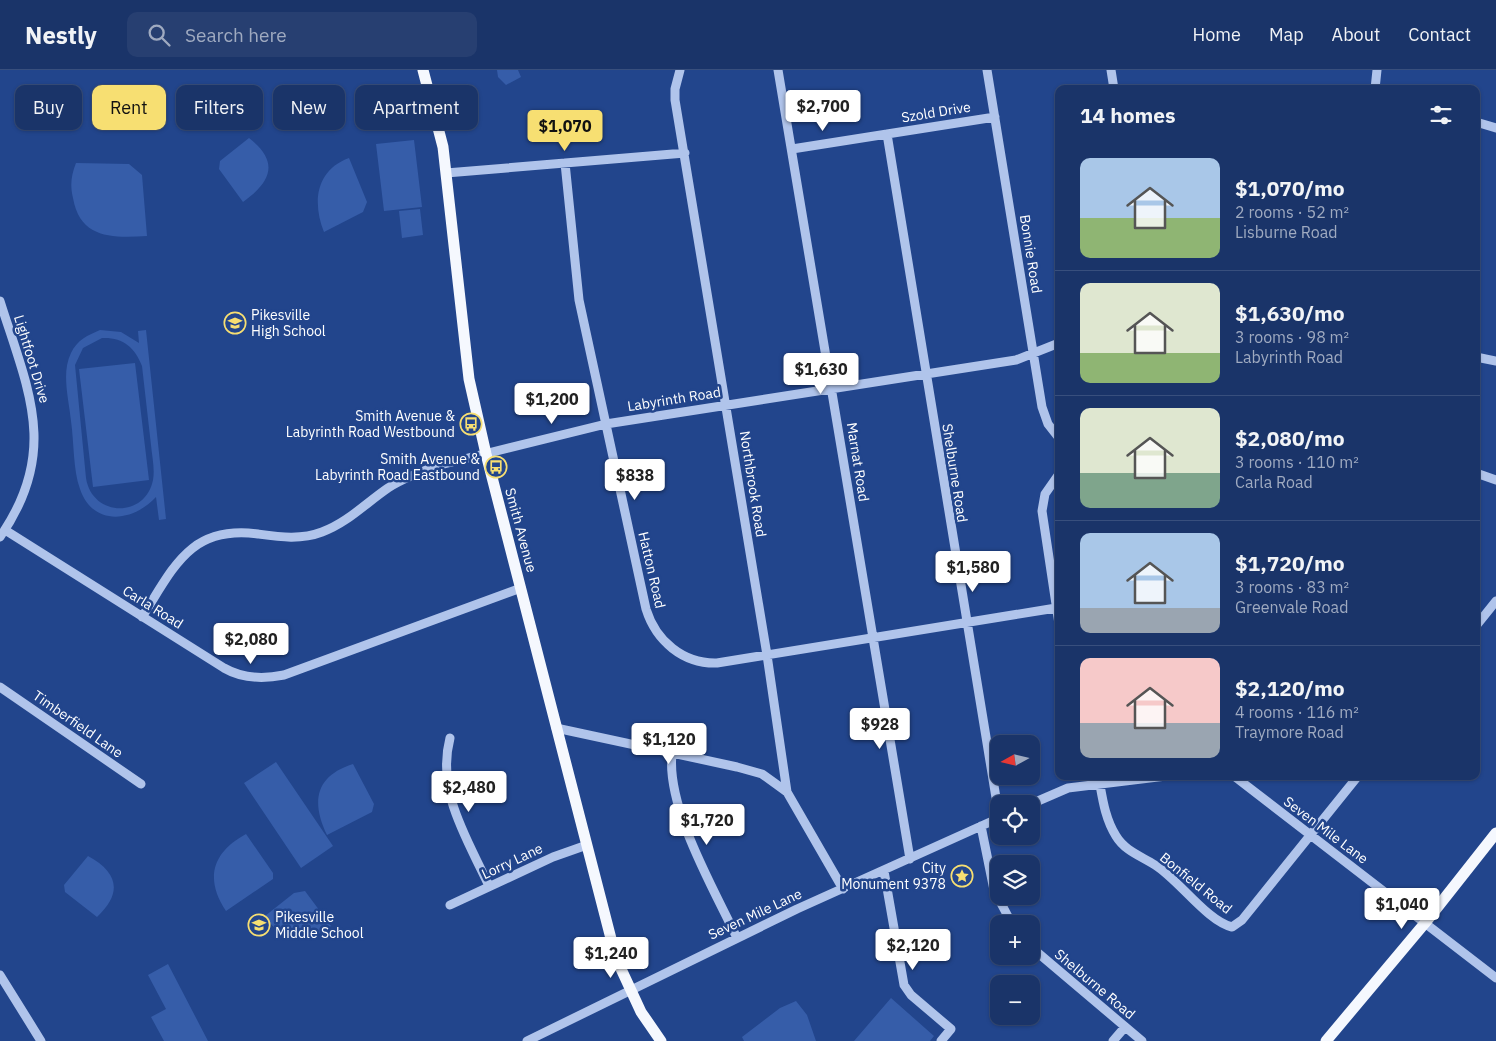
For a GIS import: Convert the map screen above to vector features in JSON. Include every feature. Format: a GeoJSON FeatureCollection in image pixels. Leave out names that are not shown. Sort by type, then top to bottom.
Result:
{"type":"FeatureCollection","features":[{"type":"Feature","properties":{"kind":"main road","name":"Smith Avenue"},"geometry":{"type":"LineString","coordinates":[[423,70],[438,128],[446,173],[470,379],[486,454],[616,958],[648,1024],[661,1041]]}},
{"type":"Feature","properties":{"kind":"main road"},"geometry":{"type":"LineString","coordinates":[[1326,1041],[1496,833]]}},
{"type":"Feature","properties":{"kind":"street","name":"Northbrook Road"},"geometry":{"type":"LineString","coordinates":[[680,70],[675,89],[676,100],[767,655],[787,792],[843,889]]}},
{"type":"Feature","properties":{"kind":"street","name":"Marnat Road"},"geometry":{"type":"LineString","coordinates":[[778,70],[910,859]]}},
{"type":"Feature","properties":{"kind":"street","name":"Bonnie Road"},"geometry":{"type":"LineString","coordinates":[[987,70],[1044,416],[1055,432]]}},
{"type":"Feature","properties":{"kind":"street"},"geometry":{"type":"LineString","coordinates":[[1111,70],[1113,85]]}},
{"type":"Feature","properties":{"kind":"street"},"geometry":{"type":"LineString","coordinates":[[1375,85],[1377,70]]}},
{"type":"Feature","properties":{"kind":"street","name":"Szold Drive"},"geometry":{"type":"LineString","coordinates":[[792,150],[995,116]]}},
{"type":"Feature","properties":{"kind":"street"},"geometry":{"type":"LineString","coordinates":[[1480,123],[1496,128]]}},
{"type":"Feature","properties":{"kind":"street","name":"Shelburne Road"},"geometry":{"type":"LineString","coordinates":[[887,134],[995,795]]}},
{"type":"Feature","properties":{"kind":"street"},"geometry":{"type":"LineString","coordinates":[[446,173],[685,154]]}},
{"type":"Feature","properties":{"kind":"street","name":"Hatton Road"},"geometry":{"type":"LineString","coordinates":[[566,163],[578,300],[646,609],[654,629],[661,638],[678,653],[697,661],[717,662],[1055,608]]}},
{"type":"Feature","properties":{"kind":"street","name":"Lightfoot Drive"},"geometry":{"type":"LineString","coordinates":[[0,301],[30,397],[35,424],[34,459],[30,477],[16,512],[2,533]]}},
{"type":"Feature","properties":{"kind":"street","name":"Labyrinth Road"},"geometry":{"type":"LineString","coordinates":[[142,617],[176,564],[192,547],[208,538],[238,532],[286,538],[312,536],[334,527],[405,479],[444,464],[606,424],[1016,360],[1055,344]]}},
{"type":"Feature","properties":{"kind":"street"},"geometry":{"type":"LineString","coordinates":[[1480,358],[1496,361]]}},
{"type":"Feature","properties":{"kind":"street"},"geometry":{"type":"LineString","coordinates":[[1480,474],[1496,480]]}},
{"type":"Feature","properties":{"kind":"street"},"geometry":{"type":"LineString","coordinates":[[1055,480],[1045,494],[1042,511],[1055,601]]}},
{"type":"Feature","properties":{"kind":"street","name":"Carla Road"},"geometry":{"type":"LineString","coordinates":[[2,533],[232,673],[253,677],[274,677],[521,588]]}},
{"type":"Feature","properties":{"kind":"street"},"geometry":{"type":"LineString","coordinates":[[1480,621],[1496,601]]}},
{"type":"Feature","properties":{"kind":"street","name":"Timberfield Lane"},"geometry":{"type":"LineString","coordinates":[[0,686],[141,784]]}},
{"type":"Feature","properties":{"kind":"street"},"geometry":{"type":"LineString","coordinates":[[556,728],[762,774],[787,792]]}},
{"type":"Feature","properties":{"kind":"street"},"geometry":{"type":"LineString","coordinates":[[450,738],[444,765],[447,786],[454,810],[489,886]]}},
{"type":"Feature","properties":{"kind":"street"},"geometry":{"type":"LineString","coordinates":[[672,753],[673,780],[686,828],[737,938]]}},
{"type":"Feature","properties":{"kind":"street"},"geometry":{"type":"LineString","coordinates":[[1040,800],[1061,790],[1133,780]]}},
{"type":"Feature","properties":{"kind":"street","name":"Seven Mile Lane"},"geometry":{"type":"LineString","coordinates":[[1239,780],[1496,978]]}},
{"type":"Feature","properties":{"kind":"street"},"geometry":{"type":"LineString","coordinates":[[1311,836],[1355,780]]}},
{"type":"Feature","properties":{"kind":"street","name":"Bonfield Road"},"geometry":{"type":"LineString","coordinates":[[1100,784],[1107,816],[1116,836],[1123,845],[1166,874],[1220,922],[1232,927],[1242,920],[1311,836]]}},
{"type":"Feature","properties":{"kind":"street","name":"Seven Mile Lane"},"geometry":{"type":"LineString","coordinates":[[526,1041],[737,938],[990,822]]}},
{"type":"Feature","properties":{"kind":"street"},"geometry":{"type":"LineString","coordinates":[[981,826],[994,890],[1007,915]]}},
{"type":"Feature","properties":{"kind":"street","name":"Lorry Lane"},"geometry":{"type":"LineString","coordinates":[[450,905],[553,857],[587,846]]}},
{"type":"Feature","properties":{"kind":"street"},"geometry":{"type":"LineString","coordinates":[[884,871],[904,985],[911,996],[951,1029],[941,1041]]}},
{"type":"Feature","properties":{"kind":"street","name":"Shelburne Road"},"geometry":{"type":"LineString","coordinates":[[1040,955],[1142,1041]]}},
{"type":"Feature","properties":{"kind":"street"},"geometry":{"type":"LineString","coordinates":[[0,975],[41,1041]]}},
{"type":"Feature","properties":{"kind":"street"},"geometry":{"type":"LineString","coordinates":[[1114,1041],[1126,1027]]}},
{"type":"Feature","properties":{"kind":"shaded area"},"geometry":{"type":"Polygon","coordinates":[[[497,70],[518,70],[521,77],[506,85],[498,77],[497,70]]]}},
{"type":"Feature","properties":{"kind":"shaded area"},"geometry":{"type":"Polygon","coordinates":[[[249,138],[265,155],[268,172],[260,187],[243,202],[219,169],[220,161],[249,138]]]}},
{"type":"Feature","properties":{"kind":"shaded area"},"geometry":{"type":"Polygon","coordinates":[[[414,140],[422,207],[384,211],[376,144],[414,140]]]}},
{"type":"Feature","properties":{"kind":"shaded area"},"geometry":{"type":"Polygon","coordinates":[[[349,158],[367,202],[363,212],[324,232],[318,209],[318,199],[323,179],[329,170],[349,158]]]}},
{"type":"Feature","properties":{"kind":"shaded area"},"geometry":{"type":"Polygon","coordinates":[[[76,163],[129,164],[142,175],[147,236],[110,236],[91,229],[83,222],[77,211],[71,185],[76,163]]]}},
{"type":"Feature","properties":{"kind":"shaded area"},"geometry":{"type":"Polygon","coordinates":[[[420,209],[423,235],[402,238],[399,211],[420,209]]]}},
{"type":"Feature","properties":{"kind":"shaded area"},"geometry":{"type":"Polygon","coordinates":[[[100,330],[121,332],[139,343],[138,331],[146,330],[166,519],[159,520],[156,497],[136,512],[114,517],[94,510],[86,501],[80,489],[75,464],[66,387],[66,369],[71,353],[76,345],[83,338],[100,330]],[[102,338],[83,348],[75,365],[86,478],[90,491],[98,500],[108,506],[130,507],[140,502],[148,493],[153,480],[154,467],[142,366],[136,353],[127,344],[109,338],[102,338]]]}},
{"type":"Feature","properties":{"kind":"shaded area"},"geometry":{"type":"Polygon","coordinates":[[[135,363],[149,480],[93,487],[79,369],[135,363]]]}},
{"type":"Feature","properties":{"kind":"shaded area"},"geometry":{"type":"Polygon","coordinates":[[[276,762],[333,846],[301,868],[244,783],[276,762]]]}},
{"type":"Feature","properties":{"kind":"shaded area"},"geometry":{"type":"Polygon","coordinates":[[[353,764],[374,804],[372,812],[327,835],[319,812],[318,801],[320,792],[324,783],[331,776],[340,769],[353,764]]]}},
{"type":"Feature","properties":{"kind":"shaded area"},"geometry":{"type":"Polygon","coordinates":[[[246,834],[273,873],[273,879],[226,911],[215,888],[215,867],[226,849],[246,834]]]}},
{"type":"Feature","properties":{"kind":"shaded area"},"geometry":{"type":"Polygon","coordinates":[[[88,856],[106,869],[114,884],[111,900],[97,917],[65,892],[64,885],[88,856]]]}},
{"type":"Feature","properties":{"kind":"shaded area"},"geometry":{"type":"Polygon","coordinates":[[[305,891],[331,926],[313,936],[295,938],[287,936],[271,925],[265,916],[294,893],[305,891]]]}},
{"type":"Feature","properties":{"kind":"shaded area"},"geometry":{"type":"Polygon","coordinates":[[[168,964],[208,1041],[164,1041],[151,1017],[166,1009],[148,975],[168,964]]]}},
{"type":"Feature","properties":{"kind":"shaded area"},"geometry":{"type":"Polygon","coordinates":[[[891,998],[934,1036],[930,1041],[854,1041],[891,998]]]}},
{"type":"Feature","properties":{"kind":"shaded area"},"geometry":{"type":"Polygon","coordinates":[[[796,1001],[807,1015],[816,1041],[744,1041],[742,1037],[780,1008],[796,1001]]]}},
{"type":"Feature","properties":{"kind":"place","name":"Pikesville High School"},"geometry":{"type":"Point","coordinates":[235,323]}},
{"type":"Feature","properties":{"kind":"place","name":"Smith Avenue & Labyrinth Road Westbound"},"geometry":{"type":"Point","coordinates":[471,424]}},
{"type":"Feature","properties":{"kind":"place","name":"Smith Avenue & Labyrinth Road Eastbound"},"geometry":{"type":"Point","coordinates":[496,467]}},
{"type":"Feature","properties":{"kind":"place","name":"City Monument 9378"},"geometry":{"type":"Point","coordinates":[962,876]}},
{"type":"Feature","properties":{"kind":"place","name":"Pikesville Middle School"},"geometry":{"type":"Point","coordinates":[259,925]}}]}
